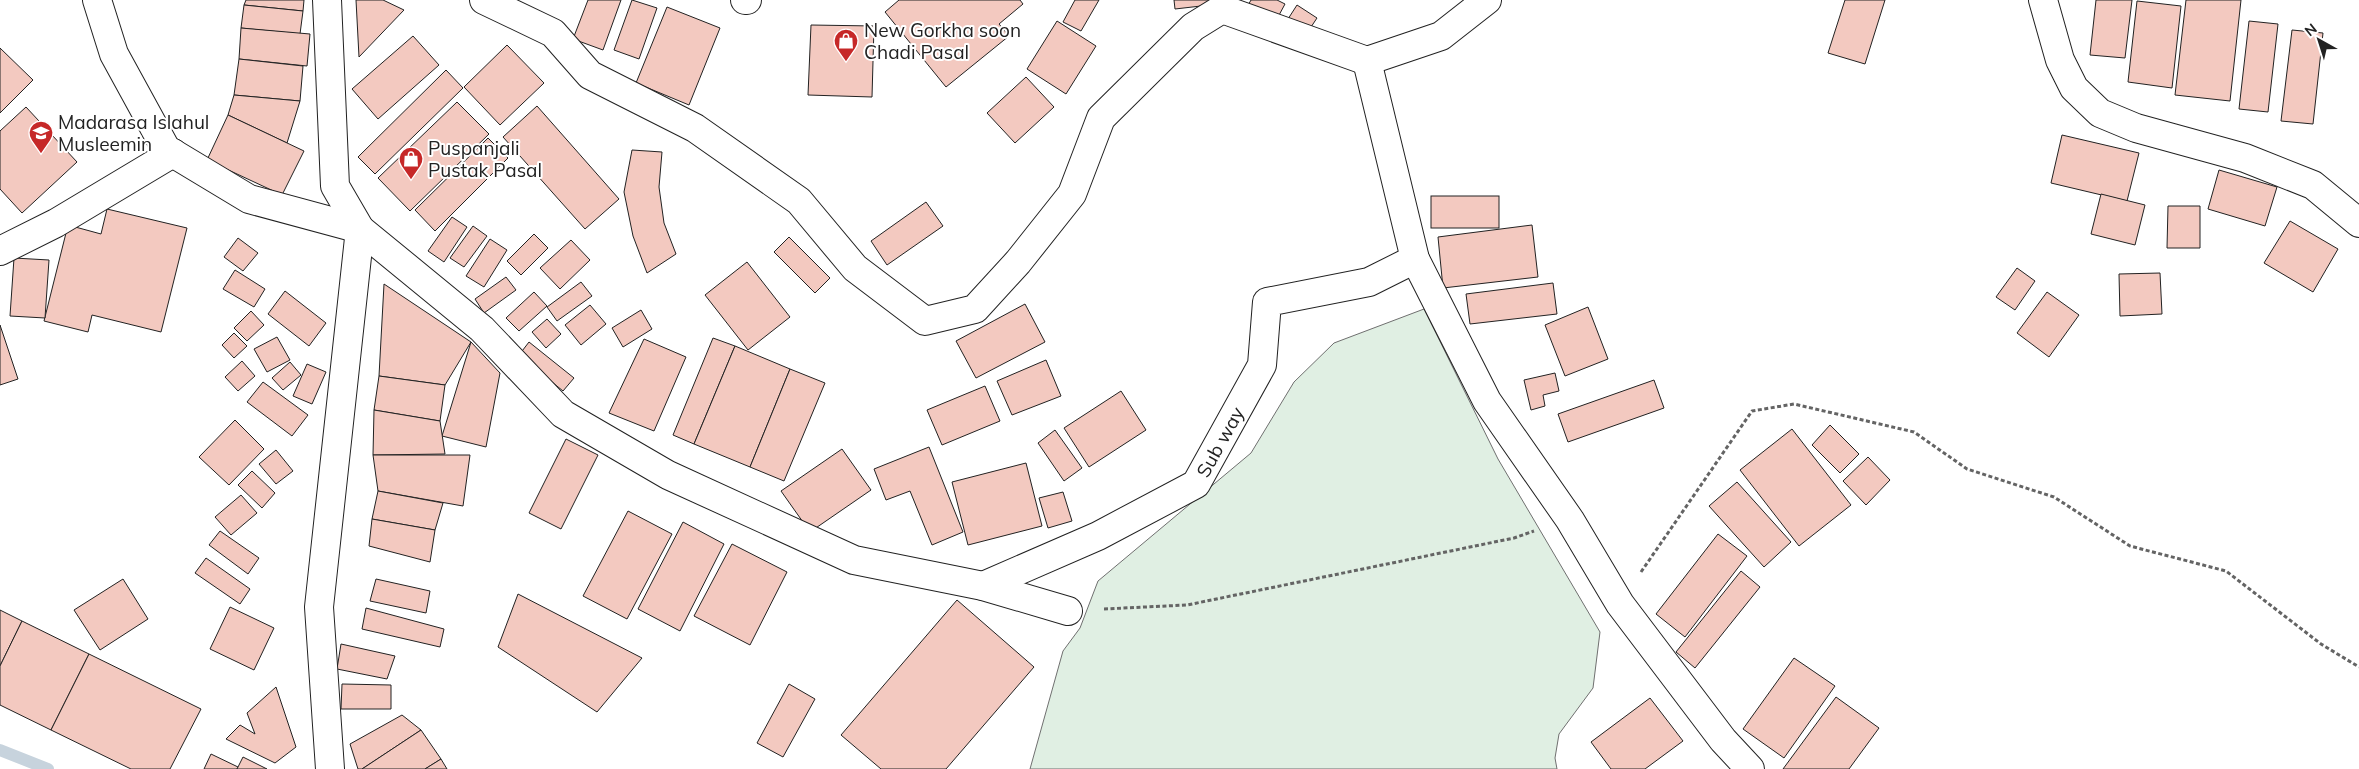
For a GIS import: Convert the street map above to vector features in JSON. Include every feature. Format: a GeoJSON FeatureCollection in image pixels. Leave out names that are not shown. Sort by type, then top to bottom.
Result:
{"type":"FeatureCollection","features":[{"type":"Feature","properties":{"kind":"street"},"geometry":{"type":"LineString","coordinates":[[97,0],[114,54],[166,149],[249,199],[360,229]]}},
{"type":"Feature","properties":{"kind":"street"},"geometry":{"type":"LineString","coordinates":[[327,0],[335,186],[360,229],[482,328],[563,414],[668,475],[854,560],[983,586],[1068,611]]}},
{"type":"Feature","properties":{"kind":"street"},"geometry":{"type":"LineString","coordinates":[[484,0],[553,34],[590,75],[695,128],[799,201],[855,268],[925,321],[975,309],[1018,262],[1072,194],[1100,118],[1193,26],[1222,9],[1367,61],[1441,36],[1487,0]]}},
{"type":"Feature","properties":{"kind":"street"},"geometry":{"type":"LineString","coordinates":[[2043,0],[2063,67],[2074,88],[2100,113],[2136,128],[2245,158],[2313,185],[2359,223]]}},
{"type":"Feature","properties":{"kind":"street"},"geometry":{"type":"LineString","coordinates":[[1367,61],[1415,259],[1487,401],[1570,520],[1620,604],[1723,740],[1750,769]]}},
{"type":"Feature","properties":{"kind":"street"},"geometry":{"type":"LineString","coordinates":[[0,252],[56,223],[173,153]]}},
{"type":"Feature","properties":{"kind":"street"},"geometry":{"type":"LineString","coordinates":[[330,769],[319,607],[360,229]]}},
{"type":"Feature","properties":{"kind":"street","name":"Sub way"},"geometry":{"type":"LineString","coordinates":[[983,586],[1098,536],[1196,484],[1262,365],[1267,302],[1369,282],[1415,259]]}},
{"type":"Feature","properties":{"kind":"path"},"geometry":{"type":"LineString","coordinates":[[1620,604],[1752,411],[1794,404],[1914,432],[1967,469],[2054,497],[2130,546],[2226,571],[2321,644],[2359,667]]}},
{"type":"Feature","properties":{"kind":"path"},"geometry":{"type":"LineString","coordinates":[[1068,611],[1187,605],[1514,538],[1570,520]]}},
{"type":"Feature","properties":{"kind":"green space"},"geometry":{"type":"Polygon","coordinates":[[[1424,309],[1498,459],[1600,632],[1593,688],[1559,734],[1555,758],[1557,769],[1030,769],[1063,651],[1080,628],[1098,581],[1251,453],[1294,382],[1334,343],[1424,309]]]}},
{"type":"Feature","properties":{"kind":"building"},"geometry":{"type":"Polygon","coordinates":[[[246,0],[304,0],[303,11],[244,5],[246,0]]]}},
{"type":"Feature","properties":{"kind":"building"},"geometry":{"type":"Polygon","coordinates":[[[356,0],[383,0],[404,10],[359,57],[356,0]]]}},
{"type":"Feature","properties":{"kind":"building"},"geometry":{"type":"Polygon","coordinates":[[[588,0],[621,0],[603,50],[573,39],[588,0]]]}},
{"type":"Feature","properties":{"kind":"building"},"geometry":{"type":"Polygon","coordinates":[[[632,0],[657,8],[639,59],[614,50],[632,0]]]}},
{"type":"Feature","properties":{"kind":"building"},"geometry":{"type":"Polygon","coordinates":[[[899,0],[1020,0],[1023,4],[999,24],[1009,36],[946,87],[885,12],[899,0]]]}},
{"type":"Feature","properties":{"kind":"building"},"geometry":{"type":"Polygon","coordinates":[[[1075,0],[1099,0],[1081,31],[1063,22],[1075,0]]]}},
{"type":"Feature","properties":{"kind":"building"},"geometry":{"type":"Polygon","coordinates":[[[1174,0],[1226,0],[1227,3],[1175,9],[1174,0]]]}},
{"type":"Feature","properties":{"kind":"building"},"geometry":{"type":"Polygon","coordinates":[[[1251,0],[1277,0],[1285,4],[1271,30],[1243,14],[1251,0]]]}},
{"type":"Feature","properties":{"kind":"building"},"geometry":{"type":"Polygon","coordinates":[[[1845,0],[1885,0],[1865,64],[1828,53],[1845,0]]]}},
{"type":"Feature","properties":{"kind":"building"},"geometry":{"type":"Polygon","coordinates":[[[2096,0],[2132,0],[2125,58],[2090,55],[2096,0]]]}},
{"type":"Feature","properties":{"kind":"building"},"geometry":{"type":"Polygon","coordinates":[[[2186,0],[2241,0],[2230,101],[2175,95],[2186,0]]]}},
{"type":"Feature","properties":{"kind":"building"},"geometry":{"type":"Polygon","coordinates":[[[2137,1],[2181,6],[2172,88],[2128,82],[2137,1]]]}},
{"type":"Feature","properties":{"kind":"building"},"geometry":{"type":"Polygon","coordinates":[[[244,5],[303,11],[300,34],[241,28],[244,5]]]}},
{"type":"Feature","properties":{"kind":"building"},"geometry":{"type":"Polygon","coordinates":[[[1297,5],[1317,18],[1299,45],[1279,33],[1297,5]]]}},
{"type":"Feature","properties":{"kind":"building"},"geometry":{"type":"Polygon","coordinates":[[[667,7],[720,28],[689,105],[636,83],[667,7]]]}},
{"type":"Feature","properties":{"kind":"building"},"geometry":{"type":"Polygon","coordinates":[[[1057,21],[1096,46],[1066,94],[1027,69],[1057,21]]]}},
{"type":"Feature","properties":{"kind":"building"},"geometry":{"type":"Polygon","coordinates":[[[2249,21],[2278,24],[2268,112],[2239,109],[2249,21]]]}},
{"type":"Feature","properties":{"kind":"building"},"geometry":{"type":"Polygon","coordinates":[[[811,25],[874,26],[872,97],[808,95],[811,25]]]}},
{"type":"Feature","properties":{"kind":"building"},"geometry":{"type":"Polygon","coordinates":[[[241,28],[310,34],[307,66],[239,59],[241,28]]]}},
{"type":"Feature","properties":{"kind":"building"},"geometry":{"type":"Polygon","coordinates":[[[2292,30],[2323,33],[2313,124],[2281,121],[2292,30]]]}},
{"type":"Feature","properties":{"kind":"building"},"geometry":{"type":"Polygon","coordinates":[[[413,36],[439,65],[378,119],[352,89],[413,36]]]}},
{"type":"Feature","properties":{"kind":"building"},"geometry":{"type":"Polygon","coordinates":[[[507,45],[544,83],[500,125],[464,87],[507,45]]]}},
{"type":"Feature","properties":{"kind":"building"},"geometry":{"type":"Polygon","coordinates":[[[0,48],[33,80],[0,113],[0,48]]]}},
{"type":"Feature","properties":{"kind":"building"},"geometry":{"type":"Polygon","coordinates":[[[239,59],[303,66],[300,101],[234,95],[239,59]]]}},
{"type":"Feature","properties":{"kind":"building"},"geometry":{"type":"Polygon","coordinates":[[[446,70],[463,88],[375,174],[358,157],[446,70]]]}},
{"type":"Feature","properties":{"kind":"building"},"geometry":{"type":"Polygon","coordinates":[[[1026,77],[1054,107],[1015,143],[987,113],[1026,77]]]}},
{"type":"Feature","properties":{"kind":"building"},"geometry":{"type":"Polygon","coordinates":[[[234,95],[300,101],[287,143],[228,115],[234,95]]]}},
{"type":"Feature","properties":{"kind":"building"},"geometry":{"type":"Polygon","coordinates":[[[457,102],[489,134],[410,211],[378,178],[457,102]]]}},
{"type":"Feature","properties":{"kind":"building"},"geometry":{"type":"Polygon","coordinates":[[[537,106],[619,199],[585,229],[503,137],[537,106]]]}},
{"type":"Feature","properties":{"kind":"building","name":"Madarasa Islahul Musleemin"},"geometry":{"type":"Polygon","coordinates":[[[26,107],[77,162],[22,213],[0,189],[0,131],[26,107]]]}},
{"type":"Feature","properties":{"kind":"building"},"geometry":{"type":"Polygon","coordinates":[[[228,115],[304,151],[282,195],[207,160],[228,115]]]}},
{"type":"Feature","properties":{"kind":"building"},"geometry":{"type":"Polygon","coordinates":[[[2062,135],[2139,153],[2127,201],[2051,183],[2062,135]]]}},
{"type":"Feature","properties":{"kind":"building"},"geometry":{"type":"Polygon","coordinates":[[[488,138],[508,158],[435,231],[415,210],[488,138]]]}},
{"type":"Feature","properties":{"kind":"building"},"geometry":{"type":"Polygon","coordinates":[[[632,150],[662,152],[659,187],[664,223],[676,254],[647,273],[633,236],[624,192],[632,150]]]}},
{"type":"Feature","properties":{"kind":"building"},"geometry":{"type":"Polygon","coordinates":[[[2219,170],[2277,187],[2265,226],[2208,209],[2219,170]]]}},
{"type":"Feature","properties":{"kind":"building"},"geometry":{"type":"Polygon","coordinates":[[[2101,194],[2145,205],[2135,245],[2091,234],[2101,194]]]}},
{"type":"Feature","properties":{"kind":"building"},"geometry":{"type":"Polygon","coordinates":[[[1431,196],[1499,196],[1499,228],[1431,228],[1431,196]]]}},
{"type":"Feature","properties":{"kind":"building"},"geometry":{"type":"Polygon","coordinates":[[[926,202],[943,226],[887,265],[871,241],[926,202]]]}},
{"type":"Feature","properties":{"kind":"building"},"geometry":{"type":"Polygon","coordinates":[[[2168,206],[2200,206],[2200,248],[2167,248],[2168,206]]]}},
{"type":"Feature","properties":{"kind":"building"},"geometry":{"type":"Polygon","coordinates":[[[107,209],[187,228],[161,332],[92,315],[88,332],[44,321],[68,225],[101,234],[107,209]]]}},
{"type":"Feature","properties":{"kind":"building"},"geometry":{"type":"Polygon","coordinates":[[[452,217],[467,227],[444,262],[428,251],[452,217]]]}},
{"type":"Feature","properties":{"kind":"building"},"geometry":{"type":"Polygon","coordinates":[[[2290,221],[2338,249],[2313,292],[2264,263],[2290,221]]]}},
{"type":"Feature","properties":{"kind":"building"},"geometry":{"type":"Polygon","coordinates":[[[1532,225],[1538,277],[1443,288],[1438,237],[1532,225]]]}},
{"type":"Feature","properties":{"kind":"building"},"geometry":{"type":"Polygon","coordinates":[[[473,226],[487,236],[464,267],[450,258],[473,226]]]}},
{"type":"Feature","properties":{"kind":"building"},"geometry":{"type":"Polygon","coordinates":[[[534,234],[548,248],[521,275],[507,261],[534,234]]]}},
{"type":"Feature","properties":{"kind":"building"},"geometry":{"type":"Polygon","coordinates":[[[789,237],[830,278],[815,293],[774,252],[789,237]]]}},
{"type":"Feature","properties":{"kind":"building"},"geometry":{"type":"Polygon","coordinates":[[[238,238],[258,253],[243,271],[224,257],[238,238]]]}},
{"type":"Feature","properties":{"kind":"building"},"geometry":{"type":"Polygon","coordinates":[[[490,239],[507,250],[484,287],[466,276],[490,239]]]}},
{"type":"Feature","properties":{"kind":"building"},"geometry":{"type":"Polygon","coordinates":[[[571,240],[590,260],[560,289],[540,268],[571,240]]]}},
{"type":"Feature","properties":{"kind":"building"},"geometry":{"type":"Polygon","coordinates":[[[14,258],[49,260],[45,318],[10,316],[14,258]]]}},
{"type":"Feature","properties":{"kind":"building"},"geometry":{"type":"Polygon","coordinates":[[[747,262],[790,317],[748,350],[705,295],[747,262]]]}},
{"type":"Feature","properties":{"kind":"building"},"geometry":{"type":"Polygon","coordinates":[[[2017,268],[2035,281],[2015,310],[1996,297],[2017,268]]]}},
{"type":"Feature","properties":{"kind":"building"},"geometry":{"type":"Polygon","coordinates":[[[235,270],[265,289],[254,307],[223,289],[235,270]]]}},
{"type":"Feature","properties":{"kind":"building"},"geometry":{"type":"Polygon","coordinates":[[[2160,273],[2162,314],[2120,316],[2119,274],[2160,273]]]}},
{"type":"Feature","properties":{"kind":"building"},"geometry":{"type":"Polygon","coordinates":[[[506,277],[516,290],[484,313],[475,299],[506,277]]]}},
{"type":"Feature","properties":{"kind":"building"},"geometry":{"type":"Polygon","coordinates":[[[581,282],[592,296],[557,321],[547,307],[581,282]]]}},
{"type":"Feature","properties":{"kind":"building"},"geometry":{"type":"Polygon","coordinates":[[[1553,283],[1557,314],[1470,324],[1466,294],[1553,283]]]}},
{"type":"Feature","properties":{"kind":"building"},"geometry":{"type":"Polygon","coordinates":[[[384,284],[471,342],[445,385],[379,376],[384,284]]]}},
{"type":"Feature","properties":{"kind":"building"},"geometry":{"type":"Polygon","coordinates":[[[285,291],[326,323],[309,346],[268,314],[285,291]]]}},
{"type":"Feature","properties":{"kind":"building"},"geometry":{"type":"Polygon","coordinates":[[[534,292],[547,306],[519,331],[506,318],[534,292]]]}},
{"type":"Feature","properties":{"kind":"building"},"geometry":{"type":"Polygon","coordinates":[[[2047,292],[2079,315],[2049,357],[2017,333],[2047,292]]]}},
{"type":"Feature","properties":{"kind":"building"},"geometry":{"type":"Polygon","coordinates":[[[1025,304],[1045,342],[976,378],[956,341],[1025,304]]]}},
{"type":"Feature","properties":{"kind":"building"},"geometry":{"type":"Polygon","coordinates":[[[590,305],[606,324],[581,345],[565,325],[590,305]]]}},
{"type":"Feature","properties":{"kind":"building"},"geometry":{"type":"Polygon","coordinates":[[[1588,307],[1608,359],[1565,376],[1545,325],[1588,307]]]}},
{"type":"Feature","properties":{"kind":"building"},"geometry":{"type":"Polygon","coordinates":[[[641,310],[652,329],[623,347],[612,328],[641,310]]]}},
{"type":"Feature","properties":{"kind":"building"},"geometry":{"type":"Polygon","coordinates":[[[251,311],[264,325],[247,341],[234,328],[251,311]]]}},
{"type":"Feature","properties":{"kind":"building"},"geometry":{"type":"Polygon","coordinates":[[[547,319],[561,334],[546,348],[532,332],[547,319]]]}},
{"type":"Feature","properties":{"kind":"building"},"geometry":{"type":"Polygon","coordinates":[[[0,325],[18,379],[0,385],[0,325]]]}},
{"type":"Feature","properties":{"kind":"building"},"geometry":{"type":"Polygon","coordinates":[[[234,333],[247,346],[234,358],[222,345],[234,333]]]}},
{"type":"Feature","properties":{"kind":"building"},"geometry":{"type":"Polygon","coordinates":[[[277,337],[290,360],[267,372],[254,349],[277,337]]]}},
{"type":"Feature","properties":{"kind":"building"},"geometry":{"type":"Polygon","coordinates":[[[713,338],[735,346],[694,444],[673,435],[713,338]]]}},
{"type":"Feature","properties":{"kind":"building"},"geometry":{"type":"Polygon","coordinates":[[[644,339],[686,357],[654,431],[609,413],[644,339]]]}},
{"type":"Feature","properties":{"kind":"building"},"geometry":{"type":"Polygon","coordinates":[[[471,342],[500,373],[486,447],[442,436],[471,342]]]}},
{"type":"Feature","properties":{"kind":"building"},"geometry":{"type":"Polygon","coordinates":[[[529,342],[574,378],[563,391],[519,355],[529,342]]]}},
{"type":"Feature","properties":{"kind":"building"},"geometry":{"type":"Polygon","coordinates":[[[735,346],[790,369],[750,467],[694,444],[735,346]]]}},
{"type":"Feature","properties":{"kind":"building"},"geometry":{"type":"Polygon","coordinates":[[[1046,360],[1061,396],[1012,415],[997,381],[1046,360]]]}},
{"type":"Feature","properties":{"kind":"building"},"geometry":{"type":"Polygon","coordinates":[[[242,361],[255,376],[238,391],[225,377],[242,361]]]}},
{"type":"Feature","properties":{"kind":"building"},"geometry":{"type":"Polygon","coordinates":[[[290,362],[301,375],[283,390],[272,378],[290,362]]]}},
{"type":"Feature","properties":{"kind":"building"},"geometry":{"type":"Polygon","coordinates":[[[307,364],[326,372],[312,404],[293,396],[307,364]]]}},
{"type":"Feature","properties":{"kind":"building"},"geometry":{"type":"Polygon","coordinates":[[[790,369],[825,383],[784,481],[750,467],[790,369]]]}},
{"type":"Feature","properties":{"kind":"building"},"geometry":{"type":"Polygon","coordinates":[[[1555,373],[1559,391],[1543,395],[1545,406],[1531,410],[1524,380],[1555,373]]]}},
{"type":"Feature","properties":{"kind":"building"},"geometry":{"type":"Polygon","coordinates":[[[379,376],[445,385],[440,421],[374,410],[379,376]]]}},
{"type":"Feature","properties":{"kind":"building"},"geometry":{"type":"Polygon","coordinates":[[[1654,380],[1664,408],[1568,442],[1558,414],[1654,380]]]}},
{"type":"Feature","properties":{"kind":"building"},"geometry":{"type":"Polygon","coordinates":[[[263,382],[308,415],[292,436],[247,402],[263,382]]]}},
{"type":"Feature","properties":{"kind":"building"},"geometry":{"type":"Polygon","coordinates":[[[985,386],[1000,421],[942,445],[927,410],[985,386]]]}},
{"type":"Feature","properties":{"kind":"building"},"geometry":{"type":"Polygon","coordinates":[[[1121,391],[1146,430],[1089,467],[1064,428],[1121,391]]]}},
{"type":"Feature","properties":{"kind":"building"},"geometry":{"type":"Polygon","coordinates":[[[374,410],[440,421],[445,454],[373,455],[374,410]]]}},
{"type":"Feature","properties":{"kind":"building"},"geometry":{"type":"Polygon","coordinates":[[[235,420],[264,449],[229,485],[199,457],[235,420]]]}},
{"type":"Feature","properties":{"kind":"building"},"geometry":{"type":"Polygon","coordinates":[[[1830,425],[1859,454],[1840,473],[1812,445],[1830,425]]]}},
{"type":"Feature","properties":{"kind":"building"},"geometry":{"type":"Polygon","coordinates":[[[1792,429],[1851,505],[1799,546],[1740,470],[1792,429]]]}},
{"type":"Feature","properties":{"kind":"building"},"geometry":{"type":"Polygon","coordinates":[[[1055,430],[1082,468],[1064,481],[1038,443],[1055,430]]]}},
{"type":"Feature","properties":{"kind":"building"},"geometry":{"type":"Polygon","coordinates":[[[566,439],[598,455],[561,529],[529,513],[566,439]]]}},
{"type":"Feature","properties":{"kind":"building"},"geometry":{"type":"Polygon","coordinates":[[[929,447],[963,532],[932,545],[910,491],[886,500],[874,469],[929,447]]]}},
{"type":"Feature","properties":{"kind":"building"},"geometry":{"type":"Polygon","coordinates":[[[842,449],[871,490],[810,532],[781,491],[842,449]]]}},
{"type":"Feature","properties":{"kind":"building"},"geometry":{"type":"Polygon","coordinates":[[[276,450],[293,471],[276,484],[259,464],[276,450]]]}},
{"type":"Feature","properties":{"kind":"building"},"geometry":{"type":"Polygon","coordinates":[[[373,455],[470,455],[463,506],[378,491],[373,455]]]}},
{"type":"Feature","properties":{"kind":"building"},"geometry":{"type":"Polygon","coordinates":[[[1868,457],[1890,480],[1866,505],[1843,481],[1868,457]]]}},
{"type":"Feature","properties":{"kind":"building"},"geometry":{"type":"Polygon","coordinates":[[[1026,463],[1042,526],[968,545],[952,482],[1026,463]]]}},
{"type":"Feature","properties":{"kind":"building"},"geometry":{"type":"Polygon","coordinates":[[[252,471],[275,493],[262,508],[238,485],[252,471]]]}},
{"type":"Feature","properties":{"kind":"building"},"geometry":{"type":"Polygon","coordinates":[[[1737,482],[1791,542],[1764,567],[1709,506],[1737,482]]]}},
{"type":"Feature","properties":{"kind":"building"},"geometry":{"type":"Polygon","coordinates":[[[378,491],[443,503],[435,530],[372,519],[378,491]]]}},
{"type":"Feature","properties":{"kind":"building"},"geometry":{"type":"Polygon","coordinates":[[[1063,492],[1072,521],[1048,528],[1039,498],[1063,492]]]}},
{"type":"Feature","properties":{"kind":"building"},"geometry":{"type":"Polygon","coordinates":[[[241,495],[257,513],[231,535],[215,517],[241,495]]]}},
{"type":"Feature","properties":{"kind":"building"},"geometry":{"type":"Polygon","coordinates":[[[628,511],[672,534],[627,619],[583,596],[628,511]]]}},
{"type":"Feature","properties":{"kind":"building"},"geometry":{"type":"Polygon","coordinates":[[[372,519],[435,530],[430,562],[369,546],[372,519]]]}},
{"type":"Feature","properties":{"kind":"building"},"geometry":{"type":"Polygon","coordinates":[[[683,522],[724,544],[680,631],[638,609],[683,522]]]}},
{"type":"Feature","properties":{"kind":"building"},"geometry":{"type":"Polygon","coordinates":[[[220,531],[259,558],[248,574],[209,545],[220,531]]]}},
{"type":"Feature","properties":{"kind":"building"},"geometry":{"type":"Polygon","coordinates":[[[1718,534],[1747,556],[1685,637],[1656,614],[1718,534]]]}},
{"type":"Feature","properties":{"kind":"building"},"geometry":{"type":"Polygon","coordinates":[[[732,544],[787,572],[750,645],[694,616],[732,544]]]}},
{"type":"Feature","properties":{"kind":"building"},"geometry":{"type":"Polygon","coordinates":[[[206,558],[250,589],[240,604],[195,573],[206,558]]]}},
{"type":"Feature","properties":{"kind":"building"},"geometry":{"type":"Polygon","coordinates":[[[1741,571],[1760,587],[1695,668],[1676,652],[1741,571]]]}},
{"type":"Feature","properties":{"kind":"building"},"geometry":{"type":"Polygon","coordinates":[[[123,579],[148,619],[100,650],[74,610],[123,579]]]}},
{"type":"Feature","properties":{"kind":"building"},"geometry":{"type":"Polygon","coordinates":[[[376,579],[430,591],[426,613],[370,601],[376,579]]]}},
{"type":"Feature","properties":{"kind":"building"},"geometry":{"type":"Polygon","coordinates":[[[518,594],[642,658],[597,712],[498,647],[518,594]]]}},
{"type":"Feature","properties":{"kind":"building"},"geometry":{"type":"Polygon","coordinates":[[[957,600],[1034,667],[946,769],[881,769],[841,735],[957,600]]]}},
{"type":"Feature","properties":{"kind":"building"},"geometry":{"type":"Polygon","coordinates":[[[230,607],[274,628],[254,670],[210,649],[230,607]]]}},
{"type":"Feature","properties":{"kind":"building"},"geometry":{"type":"Polygon","coordinates":[[[366,608],[444,629],[440,647],[362,629],[366,608]]]}},
{"type":"Feature","properties":{"kind":"building"},"geometry":{"type":"Polygon","coordinates":[[[0,610],[22,621],[0,666],[0,610]]]}},
{"type":"Feature","properties":{"kind":"building"},"geometry":{"type":"Polygon","coordinates":[[[22,621],[89,654],[51,730],[0,705],[0,666],[22,621]]]}},
{"type":"Feature","properties":{"kind":"building"},"geometry":{"type":"Polygon","coordinates":[[[341,644],[395,656],[387,679],[337,669],[341,644]]]}},
{"type":"Feature","properties":{"kind":"building"},"geometry":{"type":"Polygon","coordinates":[[[89,654],[201,709],[170,769],[131,769],[51,730],[89,654]]]}},
{"type":"Feature","properties":{"kind":"building"},"geometry":{"type":"Polygon","coordinates":[[[1794,658],[1835,686],[1784,758],[1743,729],[1794,658]]]}},
{"type":"Feature","properties":{"kind":"building"},"geometry":{"type":"Polygon","coordinates":[[[342,684],[391,685],[391,709],[341,709],[342,684]]]}},
{"type":"Feature","properties":{"kind":"building"},"geometry":{"type":"Polygon","coordinates":[[[789,684],[815,699],[783,757],[757,743],[789,684]]]}},
{"type":"Feature","properties":{"kind":"building"},"geometry":{"type":"Polygon","coordinates":[[[276,687],[296,747],[275,763],[226,739],[240,725],[255,734],[247,713],[276,687]]]}},
{"type":"Feature","properties":{"kind":"building"},"geometry":{"type":"Polygon","coordinates":[[[1836,697],[1879,728],[1849,769],[1783,769],[1836,697]]]}},
{"type":"Feature","properties":{"kind":"building"},"geometry":{"type":"Polygon","coordinates":[[[1650,698],[1683,741],[1645,769],[1611,769],[1591,742],[1650,698]]]}},
{"type":"Feature","properties":{"kind":"building"},"geometry":{"type":"Polygon","coordinates":[[[402,715],[421,730],[362,769],[358,769],[350,744],[402,715]]]}},
{"type":"Feature","properties":{"kind":"building"},"geometry":{"type":"Polygon","coordinates":[[[421,730],[441,759],[425,769],[362,769],[421,730]]]}},
{"type":"Feature","properties":{"kind":"building"},"geometry":{"type":"Polygon","coordinates":[[[211,754],[238,767],[237,769],[204,769],[211,754]]]}},
{"type":"Feature","properties":{"kind":"building"},"geometry":{"type":"Polygon","coordinates":[[[243,757],[267,769],[237,769],[243,757]]]}},
{"type":"Feature","properties":{"kind":"building"},"geometry":{"type":"Polygon","coordinates":[[[441,759],[447,769],[425,769],[441,759]]]}},
{"type":"Feature","properties":{"kind":"waterway"},"geometry":{"type":"LineString","coordinates":[[0,750],[48,769]]}},
{"type":"Feature","properties":{"kind":"place","name":"New Gorkha soon Chadi Pasal"},"geometry":{"type":"Point","coordinates":[846,62]}},
{"type":"Feature","properties":{"kind":"place","name":"Madarasa Islahul Musleemin"},"geometry":{"type":"Point","coordinates":[41,154]}},
{"type":"Feature","properties":{"kind":"place","name":"Puspanjali Pustak Pasal"},"geometry":{"type":"Point","coordinates":[411,180]}}]}
